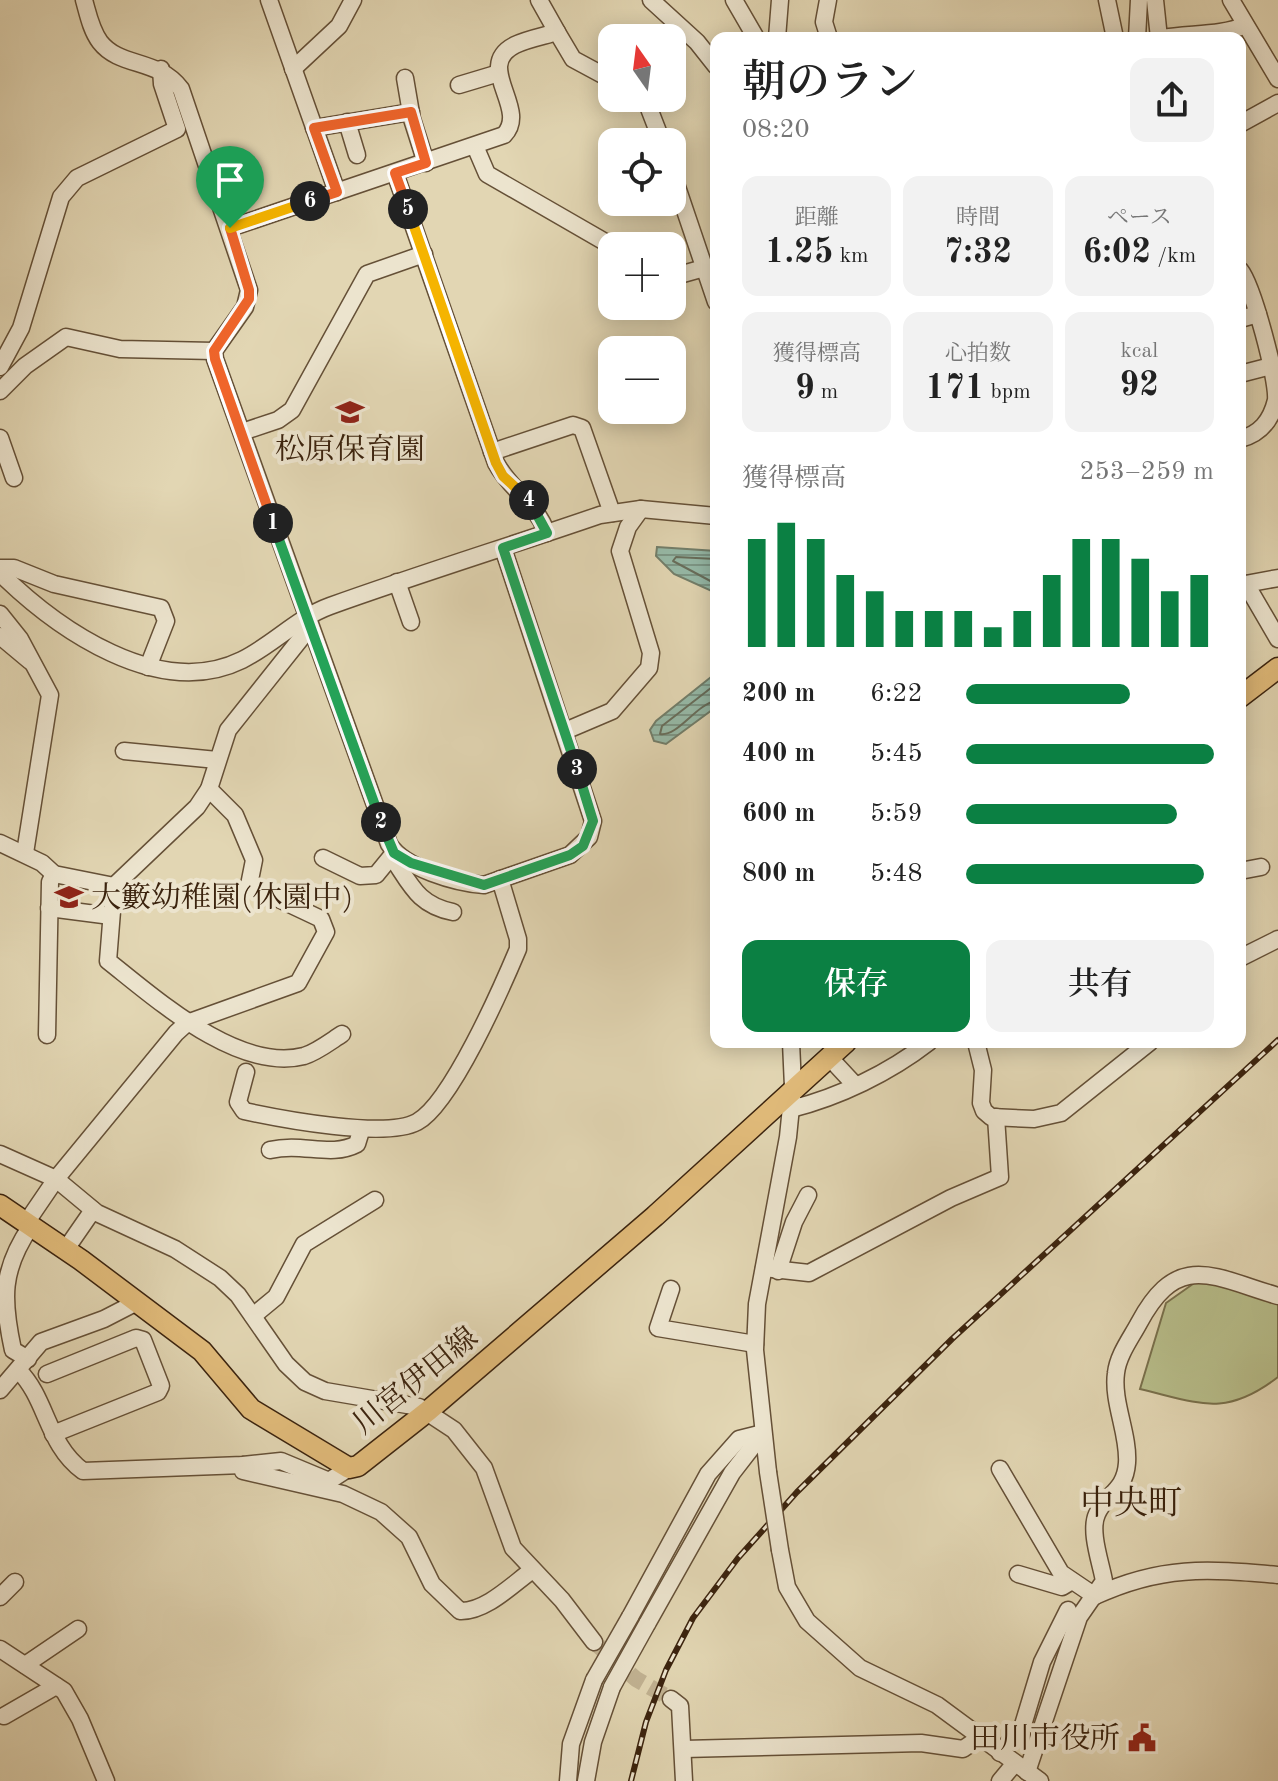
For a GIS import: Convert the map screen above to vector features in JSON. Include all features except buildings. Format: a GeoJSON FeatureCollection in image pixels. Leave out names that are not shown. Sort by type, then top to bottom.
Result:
{"type":"FeatureCollection","features":[{"type":"Feature","properties":{"kind":"main road"},"geometry":{"type":"LineString","coordinates":[[1246,692],[1278,668]]}},
{"type":"Feature","properties":{"kind":"main road","name":"川宮伊田線"},"geometry":{"type":"LineString","coordinates":[[0,1205],[66,1249],[202,1351],[251,1409],[349,1468],[358,1466],[428,1411],[655,1216],[839,1048]]}},
{"type":"Feature","properties":{"kind":"street"},"geometry":{"type":"LineString","coordinates":[[84,0],[101,44],[114,54],[161,69],[181,89],[249,290],[249,299],[214,351]]}},
{"type":"Feature","properties":{"kind":"street"},"geometry":{"type":"LineString","coordinates":[[269,0],[337,192]]}},
{"type":"Feature","properties":{"kind":"street"},"geometry":{"type":"LineString","coordinates":[[293,69],[339,26],[353,0]]}},
{"type":"Feature","properties":{"kind":"street"},"geometry":{"type":"LineString","coordinates":[[539,0],[573,59],[598,72]]}},
{"type":"Feature","properties":{"kind":"street"},"geometry":{"type":"LineString","coordinates":[[651,0],[697,42],[710,58]]}},
{"type":"Feature","properties":{"kind":"street"},"geometry":{"type":"LineString","coordinates":[[734,0],[753,32]]}},
{"type":"Feature","properties":{"kind":"street"},"geometry":{"type":"LineString","coordinates":[[777,32],[780,0]]}},
{"type":"Feature","properties":{"kind":"street"},"geometry":{"type":"LineString","coordinates":[[827,32],[824,22],[828,0]]}},
{"type":"Feature","properties":{"kind":"street"},"geometry":{"type":"LineString","coordinates":[[1107,0],[1114,32]]}},
{"type":"Feature","properties":{"kind":"street"},"geometry":{"type":"LineString","coordinates":[[1137,32],[1139,0]]}},
{"type":"Feature","properties":{"kind":"street"},"geometry":{"type":"LineString","coordinates":[[1155,0],[1160,32]]}},
{"type":"Feature","properties":{"kind":"street"},"geometry":{"type":"LineString","coordinates":[[1231,0],[1278,79]]}},
{"type":"Feature","properties":{"kind":"street"},"geometry":{"type":"LineString","coordinates":[[1196,32],[1231,32],[1245,25]]}},
{"type":"Feature","properties":{"kind":"street"},"geometry":{"type":"LineString","coordinates":[[230,228],[504,135],[512,122],[499,73],[500,59],[515,45],[557,32]]}},
{"type":"Feature","properties":{"kind":"street"},"geometry":{"type":"LineString","coordinates":[[0,367],[21,328],[61,197],[77,178],[177,129],[162,84],[161,69]]}},
{"type":"Feature","properties":{"kind":"street"},"geometry":{"type":"LineString","coordinates":[[459,85],[499,73]]}},
{"type":"Feature","properties":{"kind":"street"},"geometry":{"type":"LineString","coordinates":[[405,78],[426,163]]}},
{"type":"Feature","properties":{"kind":"street"},"geometry":{"type":"LineString","coordinates":[[1246,121],[1278,103]]}},
{"type":"Feature","properties":{"kind":"street"},"geometry":{"type":"LineString","coordinates":[[314,128],[411,112]]}},
{"type":"Feature","properties":{"kind":"street"},"geometry":{"type":"LineString","coordinates":[[347,122],[357,155]]}},
{"type":"Feature","properties":{"kind":"street"},"geometry":{"type":"LineString","coordinates":[[475,146],[487,174],[598,238]]}},
{"type":"Feature","properties":{"kind":"street"},"geometry":{"type":"LineString","coordinates":[[395,173],[492,452],[503,476],[533,504],[547,533]]}},
{"type":"Feature","properties":{"kind":"street"},"geometry":{"type":"LineString","coordinates":[[686,214],[710,285]]}},
{"type":"Feature","properties":{"kind":"street"},"geometry":{"type":"LineString","coordinates":[[242,432],[278,420],[292,410],[367,274],[424,254]]}},
{"type":"Feature","properties":{"kind":"street"},"geometry":{"type":"LineString","coordinates":[[686,273],[704,268]]}},
{"type":"Feature","properties":{"kind":"street"},"geometry":{"type":"LineString","coordinates":[[1246,277],[1271,366],[1276,399],[1270,415],[1252,436],[1246,438]]}},
{"type":"Feature","properties":{"kind":"street"},"geometry":{"type":"LineString","coordinates":[[1246,317],[1258,314]]}},
{"type":"Feature","properties":{"kind":"street"},"geometry":{"type":"LineString","coordinates":[[0,391],[25,366],[66,337],[120,349],[214,351]]}},
{"type":"Feature","properties":{"kind":"street"},"geometry":{"type":"LineString","coordinates":[[214,351],[393,855],[420,898],[433,908],[453,912]]}},
{"type":"Feature","properties":{"kind":"street"},"geometry":{"type":"LineString","coordinates":[[1246,372],[1271,366]]}},
{"type":"Feature","properties":{"kind":"street"},"geometry":{"type":"LineString","coordinates":[[492,452],[573,425],[582,428],[612,513]]}},
{"type":"Feature","properties":{"kind":"street"},"geometry":{"type":"LineString","coordinates":[[0,438],[14,478]]}},
{"type":"Feature","properties":{"kind":"street"},"geometry":{"type":"LineString","coordinates":[[565,731],[603,717],[649,668],[651,653],[620,551],[628,527],[641,509]]}},
{"type":"Feature","properties":{"kind":"street"},"geometry":{"type":"LineString","coordinates":[[0,571],[32,604],[103,649],[148,667],[198,670],[239,662],[308,614],[612,513],[641,509],[710,515]]}},
{"type":"Feature","properties":{"kind":"street"},"geometry":{"type":"LineString","coordinates":[[393,855],[470,884],[484,885],[570,855],[589,837],[592,812],[503,548]]}},
{"type":"Feature","properties":{"kind":"street"},"geometry":{"type":"LineString","coordinates":[[0,571],[14,568],[54,584],[161,608],[166,621],[148,667]]}},
{"type":"Feature","properties":{"kind":"street"},"geometry":{"type":"LineString","coordinates":[[1246,584],[1278,578]]}},
{"type":"Feature","properties":{"kind":"street"},"geometry":{"type":"LineString","coordinates":[[397,582],[411,622]]}},
{"type":"Feature","properties":{"kind":"street"},"geometry":{"type":"LineString","coordinates":[[1246,590],[1278,639]]}},
{"type":"Feature","properties":{"kind":"street"},"geometry":{"type":"LineString","coordinates":[[0,614],[35,664],[50,695],[25,853]]}},
{"type":"Feature","properties":{"kind":"street"},"geometry":{"type":"LineString","coordinates":[[308,614],[306,632],[236,716],[217,760],[209,789],[197,807],[114,886],[108,961],[187,1023],[260,1056],[304,1056],[342,1034]]}},
{"type":"Feature","properties":{"kind":"street"},"geometry":{"type":"LineString","coordinates":[[0,636],[13,650],[35,664]]}},
{"type":"Feature","properties":{"kind":"street"},"geometry":{"type":"LineString","coordinates":[[124,751],[217,760]]}},
{"type":"Feature","properties":{"kind":"street"},"geometry":{"type":"LineString","coordinates":[[209,789],[235,815],[254,860],[249,885],[321,919],[326,932],[298,983],[187,1023],[56,1179],[18,1245],[4,1284],[5,1312],[13,1350],[23,1365],[53,1434],[70,1462],[83,1471],[94,1473],[281,1461],[329,1481],[349,1468]]}},
{"type":"Feature","properties":{"kind":"street"},"geometry":{"type":"LineString","coordinates":[[0,843],[25,853],[54,874],[114,886]]}},
{"type":"Feature","properties":{"kind":"street"},"geometry":{"type":"LineString","coordinates":[[323,858],[360,876],[376,875],[393,855]]}},
{"type":"Feature","properties":{"kind":"street"},"geometry":{"type":"LineString","coordinates":[[1246,871],[1261,867]]}},
{"type":"Feature","properties":{"kind":"street"},"geometry":{"type":"LineString","coordinates":[[47,1035],[49,908],[54,874]]}},
{"type":"Feature","properties":{"kind":"street"},"geometry":{"type":"LineString","coordinates":[[246,1072],[238,1102],[244,1111],[294,1122],[331,1122],[361,1131],[377,1126],[397,1128],[420,1121],[431,1111],[472,1045],[518,949],[518,939],[500,879]]}},
{"type":"Feature","properties":{"kind":"street"},"geometry":{"type":"LineString","coordinates":[[49,908],[111,916]]}},
{"type":"Feature","properties":{"kind":"street"},"geometry":{"type":"LineString","coordinates":[[1246,955],[1278,939]]}},
{"type":"Feature","properties":{"kind":"street"},"geometry":{"type":"LineString","coordinates":[[791,1048],[791,1109],[771,1270],[755,1344],[768,1472],[787,1587],[807,1621],[860,1668],[937,1705],[1027,1772]]}},
{"type":"Feature","properties":{"kind":"street"},"geometry":{"type":"LineString","coordinates":[[791,1109],[820,1101],[855,1085],[920,1048]]}},
{"type":"Feature","properties":{"kind":"street"},"geometry":{"type":"LineString","coordinates":[[978,1048],[983,1070],[981,1103],[984,1111],[996,1117],[1054,1117],[1142,1048]]}},
{"type":"Feature","properties":{"kind":"street"},"geometry":{"type":"LineString","coordinates":[[829,1057],[855,1085]]}},
{"type":"Feature","properties":{"kind":"street"},"geometry":{"type":"LineString","coordinates":[[771,1270],[809,1273],[951,1198],[1000,1177],[996,1117]]}},
{"type":"Feature","properties":{"kind":"street"},"geometry":{"type":"LineString","coordinates":[[270,1150],[289,1145],[344,1151],[357,1144],[361,1131]]}},
{"type":"Feature","properties":{"kind":"street"},"geometry":{"type":"LineString","coordinates":[[0,1154],[56,1179],[93,1210],[175,1249],[220,1278],[253,1316],[286,1364],[305,1382],[325,1391],[388,1400],[428,1411],[454,1430],[484,1468],[505,1533],[531,1571],[562,1600],[594,1642]]}},
{"type":"Feature","properties":{"kind":"street"},"geometry":{"type":"LineString","coordinates":[[771,1270],[808,1195]]}},
{"type":"Feature","properties":{"kind":"street"},"geometry":{"type":"LineString","coordinates":[[253,1316],[276,1297],[304,1244],[375,1200]]}},
{"type":"Feature","properties":{"kind":"street"},"geometry":{"type":"LineString","coordinates":[[66,1249],[93,1210]]}},
{"type":"Feature","properties":{"kind":"street"},"geometry":{"type":"LineString","coordinates":[[1027,1772],[1079,1617],[1104,1581],[1095,1524],[1097,1512],[1122,1486],[1127,1460],[1115,1374],[1145,1312],[1159,1291],[1174,1279],[1189,1274],[1213,1277],[1278,1296]]}},
{"type":"Feature","properties":{"kind":"street"},"geometry":{"type":"LineString","coordinates":[[671,1289],[658,1328],[755,1344]]}},
{"type":"Feature","properties":{"kind":"street"},"geometry":{"type":"LineString","coordinates":[[0,1390],[41,1342],[104,1319],[137,1302]]}},
{"type":"Feature","properties":{"kind":"street"},"geometry":{"type":"LineString","coordinates":[[47,1374],[136,1338],[143,1340],[161,1386],[158,1392],[53,1434]]}},
{"type":"Feature","properties":{"kind":"street"},"geometry":{"type":"LineString","coordinates":[[568,1781],[571,1744],[594,1680],[714,1465],[739,1439],[763,1433]]}},
{"type":"Feature","properties":{"kind":"street"},"geometry":{"type":"LineString","coordinates":[[586,1781],[593,1742],[612,1687],[732,1473],[763,1433]]}},
{"type":"Feature","properties":{"kind":"street"},"geometry":{"type":"LineString","coordinates":[[243,1465],[243,1471],[343,1494],[381,1512],[409,1537],[432,1584],[464,1612],[495,1597],[531,1571]]}},
{"type":"Feature","properties":{"kind":"street"},"geometry":{"type":"LineString","coordinates":[[1000,1469],[1061,1573],[1095,1596]]}},
{"type":"Feature","properties":{"kind":"street"},"geometry":{"type":"LineString","coordinates":[[1095,1596],[1161,1573],[1192,1568],[1278,1575]]}},
{"type":"Feature","properties":{"kind":"street"},"geometry":{"type":"LineString","coordinates":[[1018,1574],[1062,1587],[1072,1581]]}},
{"type":"Feature","properties":{"kind":"street"},"geometry":{"type":"LineString","coordinates":[[0,1597],[15,1582]]}},
{"type":"Feature","properties":{"kind":"street"},"geometry":{"type":"LineString","coordinates":[[643,1593],[659,1602]]}},
{"type":"Feature","properties":{"kind":"street"},"geometry":{"type":"LineString","coordinates":[[1000,1753],[1023,1725],[1042,1662],[1068,1610]]}},
{"type":"Feature","properties":{"kind":"street"},"geometry":{"type":"LineString","coordinates":[[25,1665],[78,1629]]}},
{"type":"Feature","properties":{"kind":"street"},"geometry":{"type":"LineString","coordinates":[[0,1649],[64,1691],[80,1719],[106,1781]]}},
{"type":"Feature","properties":{"kind":"street"},"geometry":{"type":"LineString","coordinates":[[4,1716],[56,1686]]}},
{"type":"Feature","properties":{"kind":"street"},"geometry":{"type":"LineString","coordinates":[[671,1699],[680,1706],[684,1781]]}},
{"type":"Feature","properties":{"kind":"street"},"geometry":{"type":"LineString","coordinates":[[684,1749],[921,1743],[963,1749],[979,1738]]}},
{"type":"Feature","properties":{"kind":"street"},"geometry":{"type":"LineString","coordinates":[[1000,1781],[1027,1772]]}},
{"type":"Feature","properties":{"kind":"shaded area"},"geometry":{"type":"Polygon","coordinates":[[[1200,1279],[1278,1300],[1278,1377],[1259,1390],[1227,1403],[1196,1402],[1140,1389],[1166,1303],[1200,1279]]]}},
{"type":"Feature","properties":{"kind":"water"},"geometry":{"type":"Polygon","coordinates":[[[657,547],[710,551],[710,590],[674,574],[656,556],[657,547]]]}},
{"type":"Feature","properties":{"kind":"water"},"geometry":{"type":"Polygon","coordinates":[[[710,678],[710,711],[666,744],[654,741],[650,730],[656,721],[710,678]]]}},
{"type":"Feature","properties":{"kind":"tunnel"},"geometry":{"type":"LineString","coordinates":[[594,1642],[636,1679],[671,1699]]}},
{"type":"Feature","properties":{"kind":"railway"},"geometry":{"type":"LineString","coordinates":[[631,1781],[646,1722],[666,1670],[693,1618],[738,1558],[797,1492],[952,1339],[1278,1040]]}},
{"type":"Feature","properties":{"kind":"place","name":"松原保育園"},"geometry":{"type":"Point","coordinates":[350,412]}},
{"type":"Feature","properties":{"kind":"place","name":"大籔幼稚園(休園中)"},"geometry":{"type":"Point","coordinates":[69,897]}},
{"type":"Feature","properties":{"kind":"place","name":"田川市役所"},"geometry":{"type":"Point","coordinates":[1142,1738]}},
{"type":"Feature","properties":{"kind":"district","name":"中央町"},"geometry":{"type":"Point","coordinates":[1131,1502]}},
{"type":"Feature","properties":{"kind":"route"},"geometry":{"type":"LineString","coordinates":[[411,112],[426,163],[395,173],[496,463],[503,476],[533,504],[547,533],[503,548],[592,812],[589,837],[583,846],[570,855],[484,885],[470,884],[411,863],[394,853],[389,844],[319,641],[297,591],[215,359],[214,351],[249,299],[230,228],[337,192],[314,128],[411,112]]}}]}
